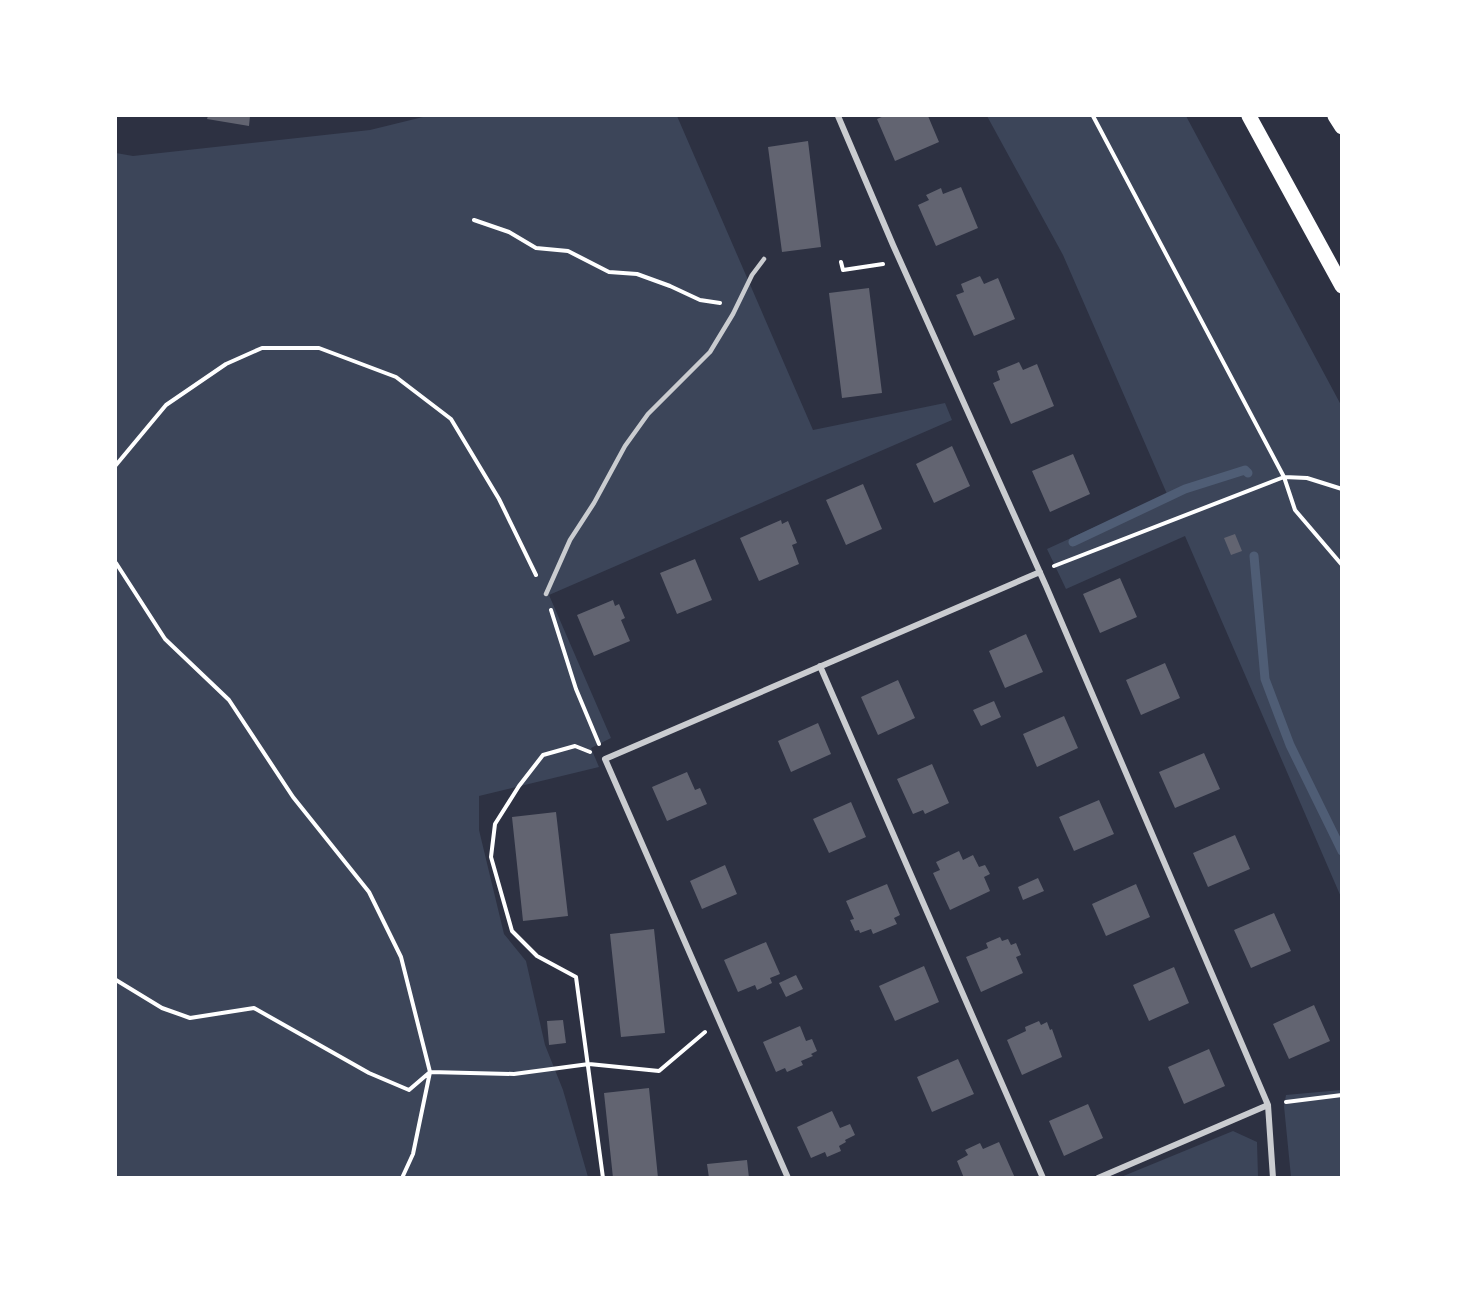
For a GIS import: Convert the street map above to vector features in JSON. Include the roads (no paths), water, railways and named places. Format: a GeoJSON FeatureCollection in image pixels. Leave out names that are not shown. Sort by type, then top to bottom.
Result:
{"type":"FeatureCollection","features":[{"type":"Feature","properties":{"kind":"main road"},"geometry":{"type":"LineString","coordinates":[[1249,116],[1341,286]]}},
{"type":"Feature","properties":{"kind":"main road"},"geometry":{"type":"LineString","coordinates":[[1335,116],[1341,127]]}},
{"type":"Feature","properties":{"kind":"street"},"geometry":{"type":"LineString","coordinates":[[838,116],[1040,572],[1268,1105],[1272,1178]]}},
{"type":"Feature","properties":{"kind":"street"},"geometry":{"type":"LineString","coordinates":[[789,1178],[605,759],[1040,572]]}},
{"type":"Feature","properties":{"kind":"street"},"geometry":{"type":"LineString","coordinates":[[820,666],[1043,1178]]}},
{"type":"Feature","properties":{"kind":"street"},"geometry":{"type":"LineString","coordinates":[[1098,1178],[1268,1105]]}},
{"type":"Feature","properties":{"kind":"lane"},"geometry":{"type":"LineString","coordinates":[[546,594],[570,540],[599,495],[626,446],[648,414],[710,352],[733,314],[752,275],[764,259]]}},
{"type":"Feature","properties":{"kind":"waterway"},"geometry":{"type":"LineString","coordinates":[[1073,542],[1185,489],[1245,470],[1248,473]]}},
{"type":"Feature","properties":{"kind":"waterway"},"geometry":{"type":"LineString","coordinates":[[1254,556],[1265,679],[1290,745],[1342,851]]}}]}
